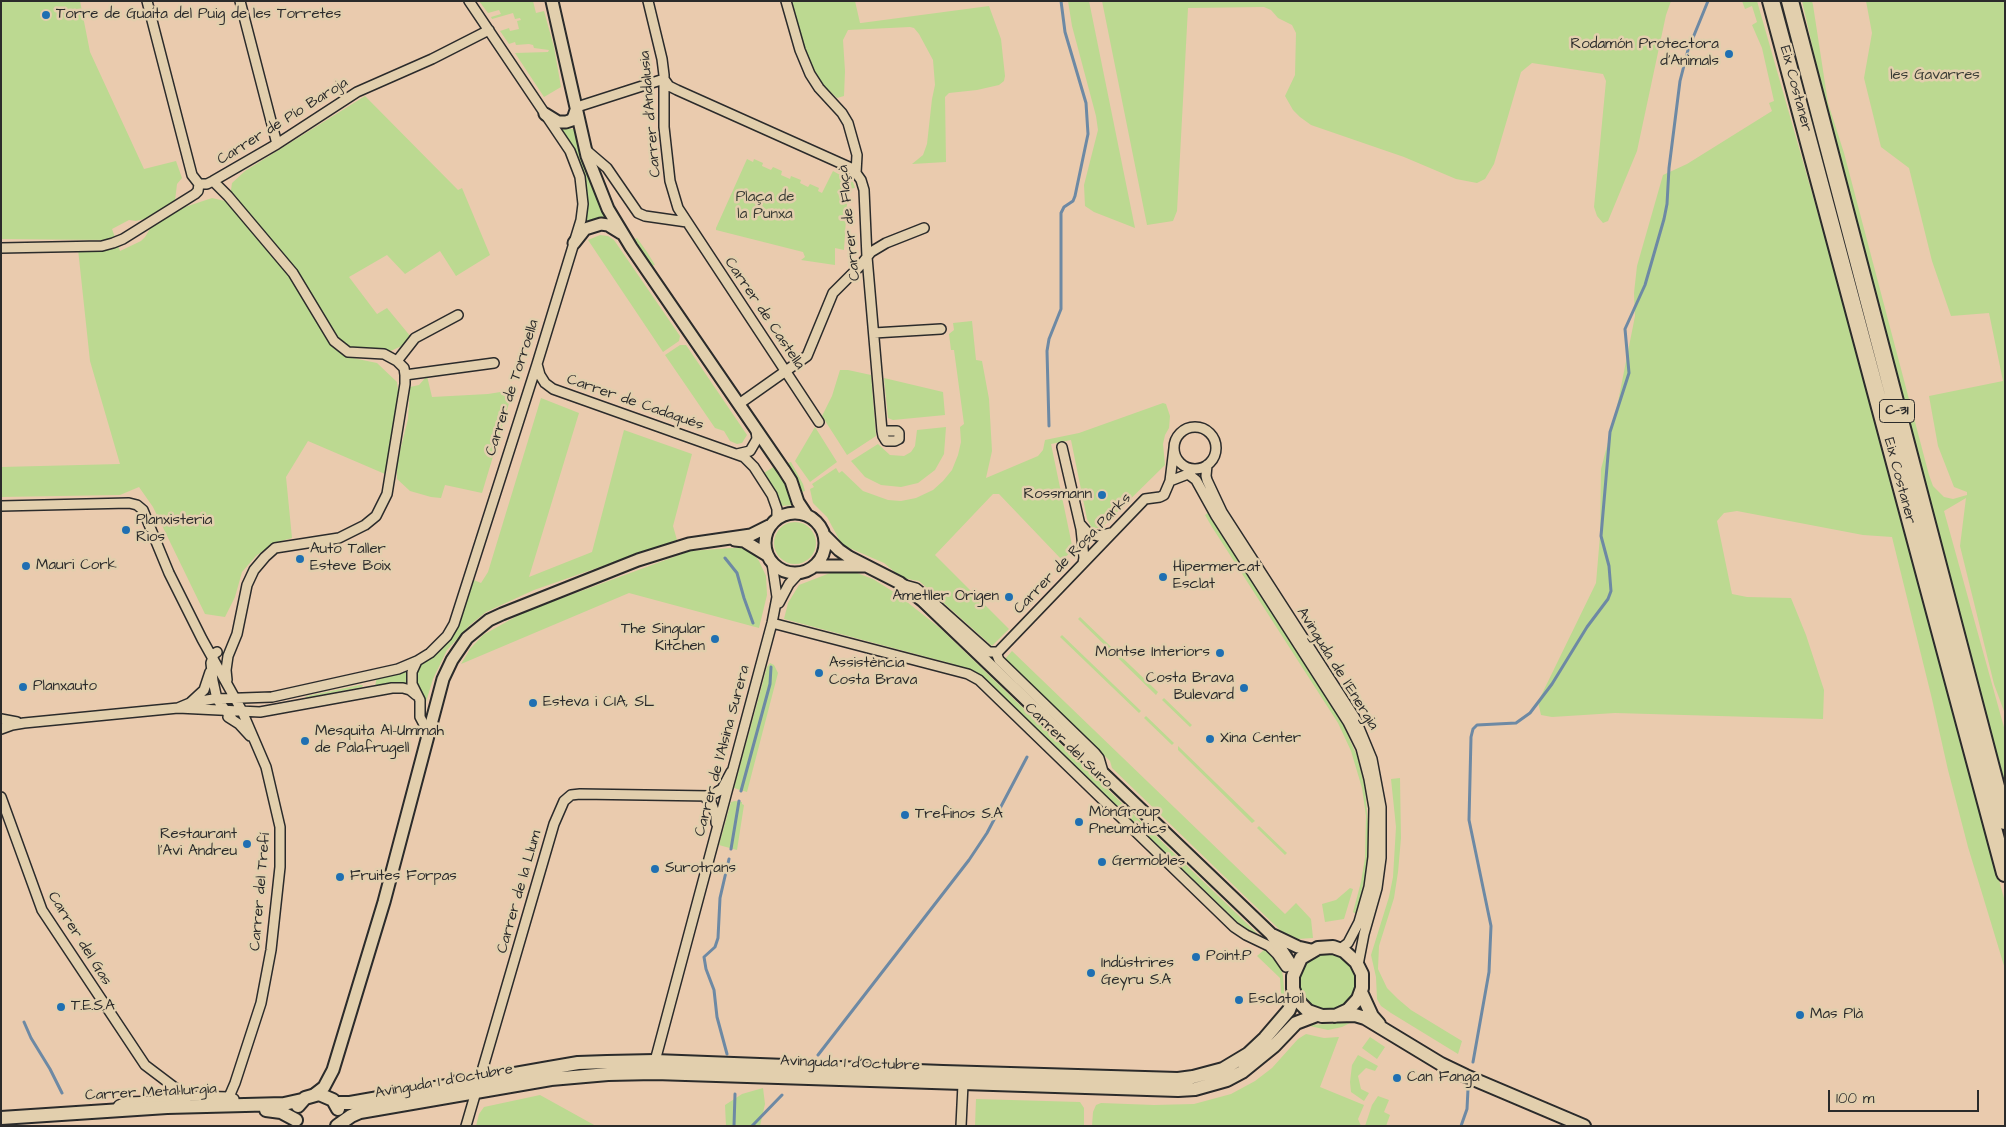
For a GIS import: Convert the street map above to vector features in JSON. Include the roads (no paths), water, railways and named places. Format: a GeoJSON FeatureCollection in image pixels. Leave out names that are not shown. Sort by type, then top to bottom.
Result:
{"type":"FeatureCollection","features":[{"type":"Feature","properties":{"kind":"highway","name":"Eix Costaner"},"geometry":{"type":"LineString","coordinates":[[1770,1],[2005,873]]}},
{"type":"Feature","properties":{"kind":"highway","name":"Eix Costaner"},"geometry":{"type":"LineString","coordinates":[[1790,1],[2005,821]]}},
{"type":"Feature","properties":{"kind":"main road"},"geometry":{"type":"LineString","coordinates":[[1381,1026],[1372,1016],[1361,992],[1362,978],[1358,965],[1351,955],[1340,949],[1326,946],[1311,950],[1301,958],[1293,973],[1294,991],[1301,1004],[1317,1015],[1355,1016],[1381,1026],[1441,1064],[1501,1092],[1584,1126]]}},
{"type":"Feature","properties":{"kind":"main road","name":"Avinguda 1 d'Octubre"},"geometry":{"type":"LineString","coordinates":[[360,1106],[478,1079],[578,1063],[655,1067],[769,1077],[840,1074],[1178,1079],[1223,1069],[1248,1054],[1265,1038],[1289,1010],[1294,991]]}},
{"type":"Feature","properties":{"kind":"main road"},"geometry":{"type":"LineString","coordinates":[[1335,1016],[1351,1007],[1361,992]]}},
{"type":"Feature","properties":{"kind":"main road","name":"Avinguda 1 d'Octubre"},"geometry":{"type":"LineString","coordinates":[[360,1106],[474,1093],[580,1075],[655,1067],[778,1066],[840,1074],[963,1084],[1195,1089],[1228,1080],[1242,1072],[1262,1057],[1296,1023],[1317,1015]]}},
{"type":"Feature","properties":{"kind":"main road"},"geometry":{"type":"LineString","coordinates":[[315,1094],[326,1096],[334,1101],[360,1106],[351,1116],[337,1126]]}},
{"type":"Feature","properties":{"kind":"main road","name":"Carrer Metal·lurgia"},"geometry":{"type":"LineString","coordinates":[[1,1118],[284,1104],[302,1100],[315,1094]]}},
{"type":"Feature","properties":{"kind":"main road"},"geometry":{"type":"LineString","coordinates":[[297,1123],[297,1107],[302,1100]]}},
{"type":"Feature","properties":{"kind":"main road"},"geometry":{"type":"LineString","coordinates":[[334,1101],[339,1115],[337,1126]]}},
{"type":"Feature","properties":{"kind":"main road","name":"Carrer Metal·lurgia"},"geometry":{"type":"LineString","coordinates":[[1,1123],[268,1110],[281,1112],[297,1123]]}},
{"type":"Feature","properties":{"kind":"street"},"geometry":{"type":"LineString","coordinates":[[1,248],[102,246],[123,239],[198,191],[199,184],[192,175],[147,1]]}},
{"type":"Feature","properties":{"kind":"street"},"geometry":{"type":"LineString","coordinates":[[240,1],[277,144]]}},
{"type":"Feature","properties":{"kind":"street"},"geometry":{"type":"LineString","coordinates":[[552,1],[586,150],[593,174],[608,209],[791,482],[798,502],[806,514],[818,523],[825,536],[839,550],[900,583],[916,588],[988,652],[998,652],[999,660],[1095,753],[1099,758],[1104,775]]}},
{"type":"Feature","properties":{"kind":"street","name":"Carrer d'Andalusia"},"geometry":{"type":"LineString","coordinates":[[648,1],[662,59],[664,127],[670,181],[678,208],[686,222]]}},
{"type":"Feature","properties":{"kind":"street","name":"Carrer de Flaçà"},"geometry":{"type":"LineString","coordinates":[[786,1],[800,50],[810,74],[848,123],[857,155],[856,173],[861,180],[864,190],[867,257],[882,431]]}},
{"type":"Feature","properties":{"kind":"street","name":"Carrer de Torroella"},"geometry":{"type":"LineString","coordinates":[[288,694],[398,669],[417,661],[439,645],[454,624],[581,220],[583,204],[580,177],[570,152],[469,2]]}},
{"type":"Feature","properties":{"kind":"street","name":"Carrer de Pío Baroja"},"geometry":{"type":"LineString","coordinates":[[199,184],[207,184],[213,181],[277,144],[357,92],[432,59],[489,30]]}},
{"type":"Feature","properties":{"kind":"street"},"geometry":{"type":"LineString","coordinates":[[577,108],[664,79],[669,86],[677,90],[849,167],[856,173]]}},
{"type":"Feature","properties":{"kind":"street"},"geometry":{"type":"LineString","coordinates":[[545,114],[558,122],[566,122],[572,120],[577,108]]}},
{"type":"Feature","properties":{"kind":"street"},"geometry":{"type":"LineString","coordinates":[[586,150],[607,168],[638,213],[645,216],[686,222]]}},
{"type":"Feature","properties":{"kind":"street"},"geometry":{"type":"LineString","coordinates":[[213,181],[293,273],[334,340],[341,348],[348,352],[384,354],[397,361],[404,368],[405,375],[387,494],[376,516],[365,525],[339,538],[275,548],[265,557],[250,578],[227,665],[229,686]]}},
{"type":"Feature","properties":{"kind":"street","name":"Carrer de Castella"},"geometry":{"type":"LineString","coordinates":[[686,222],[820,422]]}},
{"type":"Feature","properties":{"kind":"street"},"geometry":{"type":"LineString","coordinates":[[574,243],[586,229],[600,224],[616,228],[626,237]]}},
{"type":"Feature","properties":{"kind":"street"},"geometry":{"type":"LineString","coordinates":[[739,404],[807,356],[831,296],[871,252],[886,243],[924,228]]}},
{"type":"Feature","properties":{"kind":"street"},"geometry":{"type":"LineString","coordinates":[[397,361],[415,338],[458,315]]}},
{"type":"Feature","properties":{"kind":"street"},"geometry":{"type":"LineString","coordinates":[[874,333],[941,329]]}},
{"type":"Feature","properties":{"kind":"street"},"geometry":{"type":"LineString","coordinates":[[405,375],[494,363]]}},
{"type":"Feature","properties":{"kind":"street","name":"Carrer de Cadaqués"},"geometry":{"type":"LineString","coordinates":[[537,364],[540,375],[545,383],[553,389],[737,454],[749,461],[772,494],[777,510],[773,522]]}},
{"type":"Feature","properties":{"kind":"street"},"geometry":{"type":"LineString","coordinates":[[737,454],[745,454],[757,440],[753,425]]}},
{"type":"Feature","properties":{"kind":"street"},"geometry":{"type":"LineString","coordinates":[[1195,427],[1207,430],[1215,440],[1214,459],[1207,465],[1170,482],[1176,439],[1182,431],[1195,427]]}},
{"type":"Feature","properties":{"kind":"street"},"geometry":{"type":"LineString","coordinates":[[1062,447],[1081,529],[1083,563]]}},
{"type":"Feature","properties":{"kind":"street"},"geometry":{"type":"LineString","coordinates":[[1174,448],[1178,461],[1187,469],[1198,469]]}},
{"type":"Feature","properties":{"kind":"street","name":"Avinguda de l'Energia"},"geometry":{"type":"LineString","coordinates":[[1207,465],[1207,480],[1222,512],[1355,718],[1372,758],[1381,807],[1381,858],[1377,888],[1364,934],[1358,965]]}},
{"type":"Feature","properties":{"kind":"street","name":"Avinguda de l'Energia"},"geometry":{"type":"LineString","coordinates":[[1188,474],[1196,480],[1216,516],[1348,722],[1364,760],[1374,808],[1374,858],[1369,887],[1359,922],[1348,943],[1340,949]]}},
{"type":"Feature","properties":{"kind":"street","name":"Carrer de Rosa Parks"},"geometry":{"type":"LineString","coordinates":[[998,652],[1145,499],[1164,495],[1170,482]]}},
{"type":"Feature","properties":{"kind":"street"},"geometry":{"type":"LineString","coordinates":[[1,506],[129,503],[137,505],[146,515],[163,560],[207,648],[215,655],[229,686],[240,698]]}},
{"type":"Feature","properties":{"kind":"street"},"geometry":{"type":"LineString","coordinates":[[315,1094],[324,1087],[333,1070],[386,892],[443,679],[452,660],[467,638],[489,620],[662,551],[711,540],[751,535],[788,513],[806,514]]}},
{"type":"Feature","properties":{"kind":"street"},"geometry":{"type":"LineString","coordinates":[[770,559],[765,543],[773,522]]}},
{"type":"Feature","properties":{"kind":"street"},"geometry":{"type":"LineString","coordinates":[[1081,529],[1098,536],[1116,530]]}},
{"type":"Feature","properties":{"kind":"street"},"geometry":{"type":"LineString","coordinates":[[1081,529],[1093,545],[1102,544]]}},
{"type":"Feature","properties":{"kind":"street"},"geometry":{"type":"LineString","coordinates":[[815,566],[824,552],[825,536]]}},
{"type":"Feature","properties":{"kind":"street"},"geometry":{"type":"LineString","coordinates":[[730,538],[744,541],[784,571],[799,573],[815,566],[866,566]]}},
{"type":"Feature","properties":{"kind":"street","name":"Carrer de l'Alsina Surera"},"geometry":{"type":"LineString","coordinates":[[655,1067],[731,772],[772,622],[777,597],[770,559]]}},
{"type":"Feature","properties":{"kind":"street","name":"Carrer de l'Alsina Surera"},"geometry":{"type":"LineString","coordinates":[[772,622],[789,584],[799,573]]}},
{"type":"Feature","properties":{"kind":"street"},"geometry":{"type":"LineString","coordinates":[[900,583],[924,601],[959,634],[1271,934],[1298,948],[1311,950]]}},
{"type":"Feature","properties":{"kind":"street","name":"Carrer del Suro"},"geometry":{"type":"LineString","coordinates":[[772,622],[968,674],[979,680],[1234,927],[1269,946],[1293,973]]}},
{"type":"Feature","properties":{"kind":"street"},"geometry":{"type":"LineString","coordinates":[[215,655],[224,651],[233,642]]}},
{"type":"Feature","properties":{"kind":"street"},"geometry":{"type":"LineString","coordinates":[[190,703],[204,690],[215,655]]}},
{"type":"Feature","properties":{"kind":"street"},"geometry":{"type":"LineString","coordinates":[[417,661],[412,672],[412,684],[421,704],[420,717],[428,732]]}},
{"type":"Feature","properties":{"kind":"street"},"geometry":{"type":"LineString","coordinates":[[211,669],[217,699],[235,712],[256,743]]}},
{"type":"Feature","properties":{"kind":"street"},"geometry":{"type":"LineString","coordinates":[[361,694],[370,687],[372,682],[365,677]]}},
{"type":"Feature","properties":{"kind":"street"},"geometry":{"type":"LineString","coordinates":[[1,730],[12,725],[24,723],[178,708],[264,712],[399,687],[410,690],[416,695]]}},
{"type":"Feature","properties":{"kind":"street"},"geometry":{"type":"LineString","coordinates":[[235,712],[250,702],[268,702],[288,694]]}},
{"type":"Feature","properties":{"kind":"street"},"geometry":{"type":"LineString","coordinates":[[178,708],[190,703],[217,699],[268,698],[288,694]]}},
{"type":"Feature","properties":{"kind":"street"},"geometry":{"type":"LineString","coordinates":[[235,712],[240,698]]}},
{"type":"Feature","properties":{"kind":"street","name":"Carrer del Trefí"},"geometry":{"type":"LineString","coordinates":[[228,1097],[235,1083],[264,990],[271,950],[280,867],[278,812],[266,767],[252,734],[235,712]]}},
{"type":"Feature","properties":{"kind":"street"},"geometry":{"type":"LineString","coordinates":[[252,734],[252,721],[264,712]]}},
{"type":"Feature","properties":{"kind":"street"},"geometry":{"type":"LineString","coordinates":[[1,719],[24,723]]}},
{"type":"Feature","properties":{"kind":"street","name":"Carrer de la Llum"},"geometry":{"type":"LineString","coordinates":[[466,1126],[478,1079],[554,824],[564,801],[571,796],[580,794],[710,796],[722,790],[731,772]]}},
{"type":"Feature","properties":{"kind":"street"},"geometry":{"type":"LineString","coordinates":[[702,796],[711,802],[714,808],[716,830]]}},
{"type":"Feature","properties":{"kind":"street","name":"Carrer del Gas"},"geometry":{"type":"LineString","coordinates":[[1,798],[36,898],[52,927],[145,1065],[182,1093],[190,1096],[228,1097],[246,1105]]}},
{"type":"Feature","properties":{"kind":"street"},"geometry":{"type":"LineString","coordinates":[[1271,934],[1293,973]]}},
{"type":"Feature","properties":{"kind":"street"},"geometry":{"type":"LineString","coordinates":[[333,1070],[334,1101]]}},
{"type":"Feature","properties":{"kind":"street"},"geometry":{"type":"LineString","coordinates":[[961,1126],[963,1084]]}},
{"type":"Feature","properties":{"kind":"street"},"geometry":{"type":"LineString","coordinates":[[115,1111],[119,1105],[127,1102],[182,1100],[190,1096]]}},
{"type":"Feature","properties":{"kind":"waterway"},"geometry":{"type":"LineString","coordinates":[[1049,426],[1047,351],[1049,339],[1061,309],[1061,213],[1064,207],[1073,201],[1075,196],[1088,134],[1086,103],[1065,32],[1061,1]]}},
{"type":"Feature","properties":{"kind":"waterway"},"geometry":{"type":"LineString","coordinates":[[1473,1062],[1489,972],[1491,926],[1469,820],[1471,737],[1473,729],[1477,725],[1516,723],[1530,713],[1552,684],[1587,627],[1608,599],[1611,591],[1609,566],[1601,536],[1610,432],[1629,373],[1625,329],[1645,285],[1664,219],[1680,81],[1688,50],[1708,1]]}},
{"type":"Feature","properties":{"kind":"waterway"},"geometry":{"type":"LineString","coordinates":[[725,558],[737,573],[753,623]]}},
{"type":"Feature","properties":{"kind":"waterway"},"geometry":{"type":"LineString","coordinates":[[741,791],[770,684],[771,667]]}},
{"type":"Feature","properties":{"kind":"waterway"},"geometry":{"type":"LineString","coordinates":[[818,1055],[969,860],[987,833],[1027,757]]}},
{"type":"Feature","properties":{"kind":"waterway"},"geometry":{"type":"LineString","coordinates":[[731,849],[739,801]]}},
{"type":"Feature","properties":{"kind":"waterway"},"geometry":{"type":"LineString","coordinates":[[727,1054],[717,1017],[714,990],[706,969],[704,957],[715,947],[718,938],[720,898],[729,859]]}},
{"type":"Feature","properties":{"kind":"waterway"},"geometry":{"type":"LineString","coordinates":[[24,1022],[62,1093]]}},
{"type":"Feature","properties":{"kind":"waterway"},"geometry":{"type":"LineString","coordinates":[[1461,1126],[1467,1109],[1468,1089]]}},
{"type":"Feature","properties":{"kind":"waterway"},"geometry":{"type":"LineString","coordinates":[[734,1126],[735,1094]]}},
{"type":"Feature","properties":{"kind":"waterway"},"geometry":{"type":"LineString","coordinates":[[752,1126],[782,1095]]}},
{"type":"Feature","properties":{"kind":"place","name":"Torre de Guaita del Puig de les Torretes"},"geometry":{"type":"Point","coordinates":[46,15]}},
{"type":"Feature","properties":{"kind":"place","name":"Rodamón Protectora d'Animals"},"geometry":{"type":"Point","coordinates":[1729,54]}},
{"type":"Feature","properties":{"kind":"place","name":"Rossmann"},"geometry":{"type":"Point","coordinates":[1102,495]}},
{"type":"Feature","properties":{"kind":"place","name":"Planxisteria Rios"},"geometry":{"type":"Point","coordinates":[126,530]}},
{"type":"Feature","properties":{"kind":"place","name":"Auto Taller Esteve Boix"},"geometry":{"type":"Point","coordinates":[300,559]}},
{"type":"Feature","properties":{"kind":"place","name":"Mauri Cork"},"geometry":{"type":"Point","coordinates":[26,566]}},
{"type":"Feature","properties":{"kind":"place","name":"Hipermercat Esclat"},"geometry":{"type":"Point","coordinates":[1163,577]}},
{"type":"Feature","properties":{"kind":"place","name":"Ametller Origen"},"geometry":{"type":"Point","coordinates":[1009,597]}},
{"type":"Feature","properties":{"kind":"place","name":"The Singular Kitchen"},"geometry":{"type":"Point","coordinates":[715,639]}},
{"type":"Feature","properties":{"kind":"place","name":"Montse Interiors"},"geometry":{"type":"Point","coordinates":[1220,653]}},
{"type":"Feature","properties":{"kind":"place","name":"Assistència Costa Brava"},"geometry":{"type":"Point","coordinates":[819,673]}},
{"type":"Feature","properties":{"kind":"place","name":"Planxauto"},"geometry":{"type":"Point","coordinates":[23,687]}},
{"type":"Feature","properties":{"kind":"place","name":"Costa Brava Bulevard"},"geometry":{"type":"Point","coordinates":[1244,688]}},
{"type":"Feature","properties":{"kind":"place","name":"Esteva i CIA, SL"},"geometry":{"type":"Point","coordinates":[533,703]}},
{"type":"Feature","properties":{"kind":"place","name":"Xina Center"},"geometry":{"type":"Point","coordinates":[1210,739]}},
{"type":"Feature","properties":{"kind":"place","name":"Mesquita Al-Ummah de Palafrugell"},"geometry":{"type":"Point","coordinates":[305,741]}},
{"type":"Feature","properties":{"kind":"place","name":"Trefinos S.A"},"geometry":{"type":"Point","coordinates":[905,815]}},
{"type":"Feature","properties":{"kind":"place","name":"MónGroup Pneumàtics"},"geometry":{"type":"Point","coordinates":[1079,822]}},
{"type":"Feature","properties":{"kind":"place","name":"Restaurant l'Avi Andreu"},"geometry":{"type":"Point","coordinates":[247,844]}},
{"type":"Feature","properties":{"kind":"place","name":"Germobles"},"geometry":{"type":"Point","coordinates":[1102,862]}},
{"type":"Feature","properties":{"kind":"place","name":"Surotrans"},"geometry":{"type":"Point","coordinates":[655,869]}},
{"type":"Feature","properties":{"kind":"place","name":"Fruites Forpas"},"geometry":{"type":"Point","coordinates":[340,877]}},
{"type":"Feature","properties":{"kind":"place","name":"Point.P"},"geometry":{"type":"Point","coordinates":[1196,957]}},
{"type":"Feature","properties":{"kind":"place","name":"Indústrires Geyru S.A"},"geometry":{"type":"Point","coordinates":[1091,973]}},
{"type":"Feature","properties":{"kind":"place","name":"Esclatoil"},"geometry":{"type":"Point","coordinates":[1239,1000]}},
{"type":"Feature","properties":{"kind":"place","name":"T.E.S.A"},"geometry":{"type":"Point","coordinates":[61,1007]}},
{"type":"Feature","properties":{"kind":"place","name":"Mas Plà"},"geometry":{"type":"Point","coordinates":[1800,1015]}},
{"type":"Feature","properties":{"kind":"place","name":"Can Fanga"},"geometry":{"type":"Point","coordinates":[1397,1078]}},
{"type":"Feature","properties":{"kind":"park label","name":"les Gavarres"},"geometry":{"type":"Point","coordinates":[1935,76]}},
{"type":"Feature","properties":{"kind":"park label","name":"Plaça de la Punxa"},"geometry":{"type":"Point","coordinates":[765,206]}}]}
